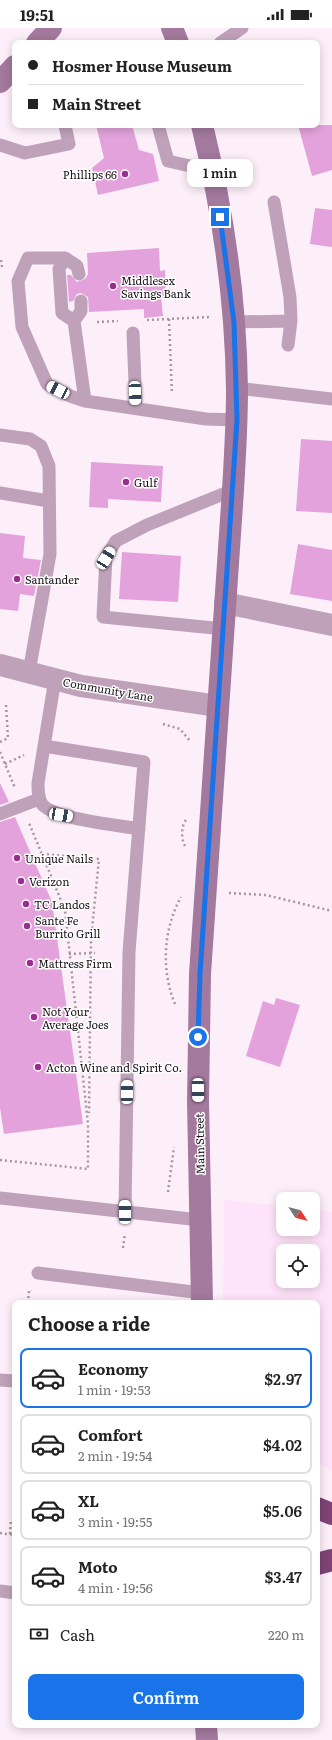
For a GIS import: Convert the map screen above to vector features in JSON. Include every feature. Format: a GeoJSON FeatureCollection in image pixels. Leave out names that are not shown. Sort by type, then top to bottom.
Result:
{"type":"FeatureCollection","features":[{"type":"Feature","properties":{"kind":"highway"},"geometry":{"type":"LineString","coordinates":[[320,1509],[332,1514]]}},
{"type":"Feature","properties":{"kind":"highway"},"geometry":{"type":"LineString","coordinates":[[320,1522],[332,1523]]}},
{"type":"Feature","properties":{"kind":"highway"},"geometry":{"type":"LineString","coordinates":[[320,1561],[332,1559]]}},
{"type":"Feature","properties":{"kind":"main road"},"geometry":{"type":"LineString","coordinates":[[172,28],[177,40]]}},
{"type":"Feature","properties":{"kind":"main road"},"geometry":{"type":"LineString","coordinates":[[0,82],[12,69]]}},
{"type":"Feature","properties":{"kind":"main road","name":"Main Street"},"geometry":{"type":"LineString","coordinates":[[202,1298],[198,1068],[200,982],[237,420],[237,388],[224,320],[225,251],[212,171],[203,128]]}},
{"type":"Feature","properties":{"kind":"main road"},"geometry":{"type":"LineString","coordinates":[[206,1728],[207,1740]]}},
{"type":"Feature","properties":{"kind":"street"},"geometry":{"type":"LineString","coordinates":[[225,603],[332,624]]}},
{"type":"Feature","properties":{"kind":"street","name":"Community Lane"},"geometry":{"type":"LineString","coordinates":[[0,666],[94,688],[218,706]]}},
{"type":"Feature","properties":{"kind":"lane"},"geometry":{"type":"LineString","coordinates":[[224,40],[242,28]]}},
{"type":"Feature","properties":{"kind":"lane"},"geometry":{"type":"LineString","coordinates":[[0,145],[25,153],[69,144],[66,128]]}},
{"type":"Feature","properties":{"kind":"lane"},"geometry":{"type":"LineString","coordinates":[[159,128],[168,162],[212,171]]}},
{"type":"Feature","properties":{"kind":"lane"},"geometry":{"type":"LineString","coordinates":[[274,202],[290,297],[291,321],[288,345]]}},
{"type":"Feature","properties":{"kind":"lane"},"geometry":{"type":"LineString","coordinates":[[79,274],[77,266],[65,258],[28,258],[18,280],[22,327],[47,384],[70,396],[85,400],[206,419],[237,420]]}},
{"type":"Feature","properties":{"kind":"lane"},"geometry":{"type":"LineString","coordinates":[[65,258],[59,269],[62,313],[74,321]]}},
{"type":"Feature","properties":{"kind":"lane"},"geometry":{"type":"LineString","coordinates":[[81,301],[81,311],[74,321],[85,400]]}},
{"type":"Feature","properties":{"kind":"lane"},"geometry":{"type":"LineString","coordinates":[[224,320],[291,321]]}},
{"type":"Feature","properties":{"kind":"lane"},"geometry":{"type":"LineString","coordinates":[[133,333],[136,408]]}},
{"type":"Feature","properties":{"kind":"lane"},"geometry":{"type":"LineString","coordinates":[[237,388],[332,398]]}},
{"type":"Feature","properties":{"kind":"lane"},"geometry":{"type":"LineString","coordinates":[[0,435],[30,440],[41,446],[49,466],[50,554],[29,672]]}},
{"type":"Feature","properties":{"kind":"lane"},"geometry":{"type":"LineString","coordinates":[[224,629],[103,617],[106,558],[116,541],[148,525],[233,490]]}},
{"type":"Feature","properties":{"kind":"lane"},"geometry":{"type":"LineString","coordinates":[[0,493],[49,501]]}},
{"type":"Feature","properties":{"kind":"lane"},"geometry":{"type":"LineString","coordinates":[[55,679],[38,783],[39,799],[47,809],[61,815],[139,829]]}},
{"type":"Feature","properties":{"kind":"lane"},"geometry":{"type":"LineString","coordinates":[[44,746],[144,762],[129,952],[125,1212]]}},
{"type":"Feature","properties":{"kind":"lane"},"geometry":{"type":"LineString","coordinates":[[0,814],[39,799]]}},
{"type":"Feature","properties":{"kind":"lane"},"geometry":{"type":"LineString","coordinates":[[0,1198],[200,1220]]}},
{"type":"Feature","properties":{"kind":"lane"},"geometry":{"type":"LineString","coordinates":[[38,1273],[202,1298]]}},
{"type":"Feature","properties":{"kind":"lane"},"geometry":{"type":"LineString","coordinates":[[0,1380],[12,1381]]}},
{"type":"Feature","properties":{"kind":"lane"},"geometry":{"type":"LineString","coordinates":[[0,1591],[12,1592]]}},
{"type":"Feature","properties":{"kind":"path"},"geometry":{"type":"LineString","coordinates":[[169,319],[173,414]]}},
{"type":"Feature","properties":{"kind":"path"},"geometry":{"type":"LineString","coordinates":[[139,320],[224,320]]}},
{"type":"Feature","properties":{"kind":"path"},"geometry":{"type":"LineString","coordinates":[[95,322],[125,321]]}},
{"type":"Feature","properties":{"kind":"path"},"geometry":{"type":"LineString","coordinates":[[0,742],[8,738],[6,704]]}},
{"type":"Feature","properties":{"kind":"path"},"geometry":{"type":"LineString","coordinates":[[158,723],[180,729],[193,747]]}},
{"type":"Feature","properties":{"kind":"path"},"geometry":{"type":"LineString","coordinates":[[0,752],[16,790]]}},
{"type":"Feature","properties":{"kind":"path"},"geometry":{"type":"LineString","coordinates":[[27,817],[65,910],[88,1124]]}},
{"type":"Feature","properties":{"kind":"path"},"geometry":{"type":"LineString","coordinates":[[186,848],[182,841],[184,824],[188,818]]}},
{"type":"Feature","properties":{"kind":"path"},"geometry":{"type":"LineString","coordinates":[[0,1160],[88,1169],[91,953],[99,859],[42,854]]}},
{"type":"Feature","properties":{"kind":"path"},"geometry":{"type":"LineString","coordinates":[[222,892],[266,895],[332,911]]}},
{"type":"Feature","properties":{"kind":"path"},"geometry":{"type":"LineString","coordinates":[[176,1007],[168,987],[166,962],[172,913],[182,896]]}},
{"type":"Feature","properties":{"kind":"path"},"geometry":{"type":"LineString","coordinates":[[69,954],[95,953]]}},
{"type":"Feature","properties":{"kind":"path"},"geometry":{"type":"LineString","coordinates":[[168,1192],[174,1141]]}},
{"type":"Feature","properties":{"kind":"path"},"geometry":{"type":"LineString","coordinates":[[123,1248],[124,1232],[131,1233]]}},
{"type":"Feature","properties":{"kind":"path"},"geometry":{"type":"LineString","coordinates":[[0,1533],[10,1534],[12,1520]]}},
{"type":"Feature","properties":{"kind":"shaded area"},"geometry":{"type":"Polygon","coordinates":[[[224,1200],[276,1205],[276,1236],[320,1236],[320,1210],[332,1212],[332,1471],[320,1465],[320,1300],[223,1300],[224,1200]]]}},
{"type":"Feature","properties":{"kind":"building"},"geometry":{"type":"Polygon","coordinates":[[[320,125],[332,125],[332,170],[312,176],[299,128],[320,128],[320,125]]]}},
{"type":"Feature","properties":{"kind":"building","name":"Phillips 66"},"geometry":{"type":"Polygon","coordinates":[[[97,128],[133,128],[139,150],[153,154],[159,181],[98,195],[92,168],[104,158],[97,128]]]}},
{"type":"Feature","properties":{"kind":"building"},"geometry":{"type":"Polygon","coordinates":[[[315,208],[332,210],[332,247],[310,244],[315,208]]]}},
{"type":"Feature","properties":{"kind":"building","name":"Middlesex Savings Bank"},"geometry":{"type":"Polygon","coordinates":[[[159,248],[160,271],[165,270],[166,297],[161,297],[163,316],[144,318],[144,309],[89,312],[88,297],[81,293],[77,294],[73,301],[69,302],[67,275],[71,275],[77,282],[85,279],[88,274],[87,253],[159,248]]]}},
{"type":"Feature","properties":{"kind":"building"},"geometry":{"type":"Polygon","coordinates":[[[301,439],[332,441],[332,513],[296,511],[301,439]]]}},
{"type":"Feature","properties":{"kind":"building","name":"Gulf"},"geometry":{"type":"Polygon","coordinates":[[[91,462],[163,466],[161,502],[108,499],[108,508],[89,507],[91,462]]]}},
{"type":"Feature","properties":{"kind":"building"},"geometry":{"type":"Polygon","coordinates":[[[0,533],[25,536],[23,558],[41,560],[34,596],[20,594],[18,611],[0,609],[0,533]]]}},
{"type":"Feature","properties":{"kind":"building"},"geometry":{"type":"Polygon","coordinates":[[[298,544],[332,550],[332,601],[290,594],[298,544]]]}},
{"type":"Feature","properties":{"kind":"building"},"geometry":{"type":"Polygon","coordinates":[[[122,552],[181,556],[178,602],[119,599],[122,552]]]}},
{"type":"Feature","properties":{"kind":"building"},"geometry":{"type":"Polygon","coordinates":[[[0,783],[9,802],[0,805],[0,783]]]}},
{"type":"Feature","properties":{"kind":"building"},"geometry":{"type":"Polygon","coordinates":[[[15,817],[52,902],[83,1124],[4,1134],[0,1108],[0,822],[15,817]]]}},
{"type":"Feature","properties":{"kind":"building"},"geometry":{"type":"Polygon","coordinates":[[[276,998],[300,1005],[280,1067],[246,1056],[263,1001],[274,1005],[276,998]]]}},
{"type":"Feature","properties":{"kind":"place","name":"Phillips 66"},"geometry":{"type":"Point","coordinates":[125,174]}},
{"type":"Feature","properties":{"kind":"place","name":"Middlesex Savings Bank"},"geometry":{"type":"Point","coordinates":[113,286]}},
{"type":"Feature","properties":{"kind":"place","name":"Gulf"},"geometry":{"type":"Point","coordinates":[126,482]}},
{"type":"Feature","properties":{"kind":"place","name":"Santander"},"geometry":{"type":"Point","coordinates":[17,579]}},
{"type":"Feature","properties":{"kind":"place","name":"Unique Nails"},"geometry":{"type":"Point","coordinates":[17,858]}},
{"type":"Feature","properties":{"kind":"place","name":"Verizon"},"geometry":{"type":"Point","coordinates":[21,881]}},
{"type":"Feature","properties":{"kind":"place","name":"TC Landos"},"geometry":{"type":"Point","coordinates":[26,904]}},
{"type":"Feature","properties":{"kind":"place","name":"Sante Fe Burrito Grill"},"geometry":{"type":"Point","coordinates":[27,926]}},
{"type":"Feature","properties":{"kind":"place","name":"Mattress Firm"},"geometry":{"type":"Point","coordinates":[30,963]}},
{"type":"Feature","properties":{"kind":"place","name":"Not Your Average Joes"},"geometry":{"type":"Point","coordinates":[34,1017]}},
{"type":"Feature","properties":{"kind":"place","name":"Acton Wine and Spirit Co."},"geometry":{"type":"Point","coordinates":[38,1067]}},
{"type":"Feature","properties":{"kind":"route"},"geometry":{"type":"LineString","coordinates":[[198,1037],[205,891],[237,420],[234,322],[229,274],[220,217]]}}]}
